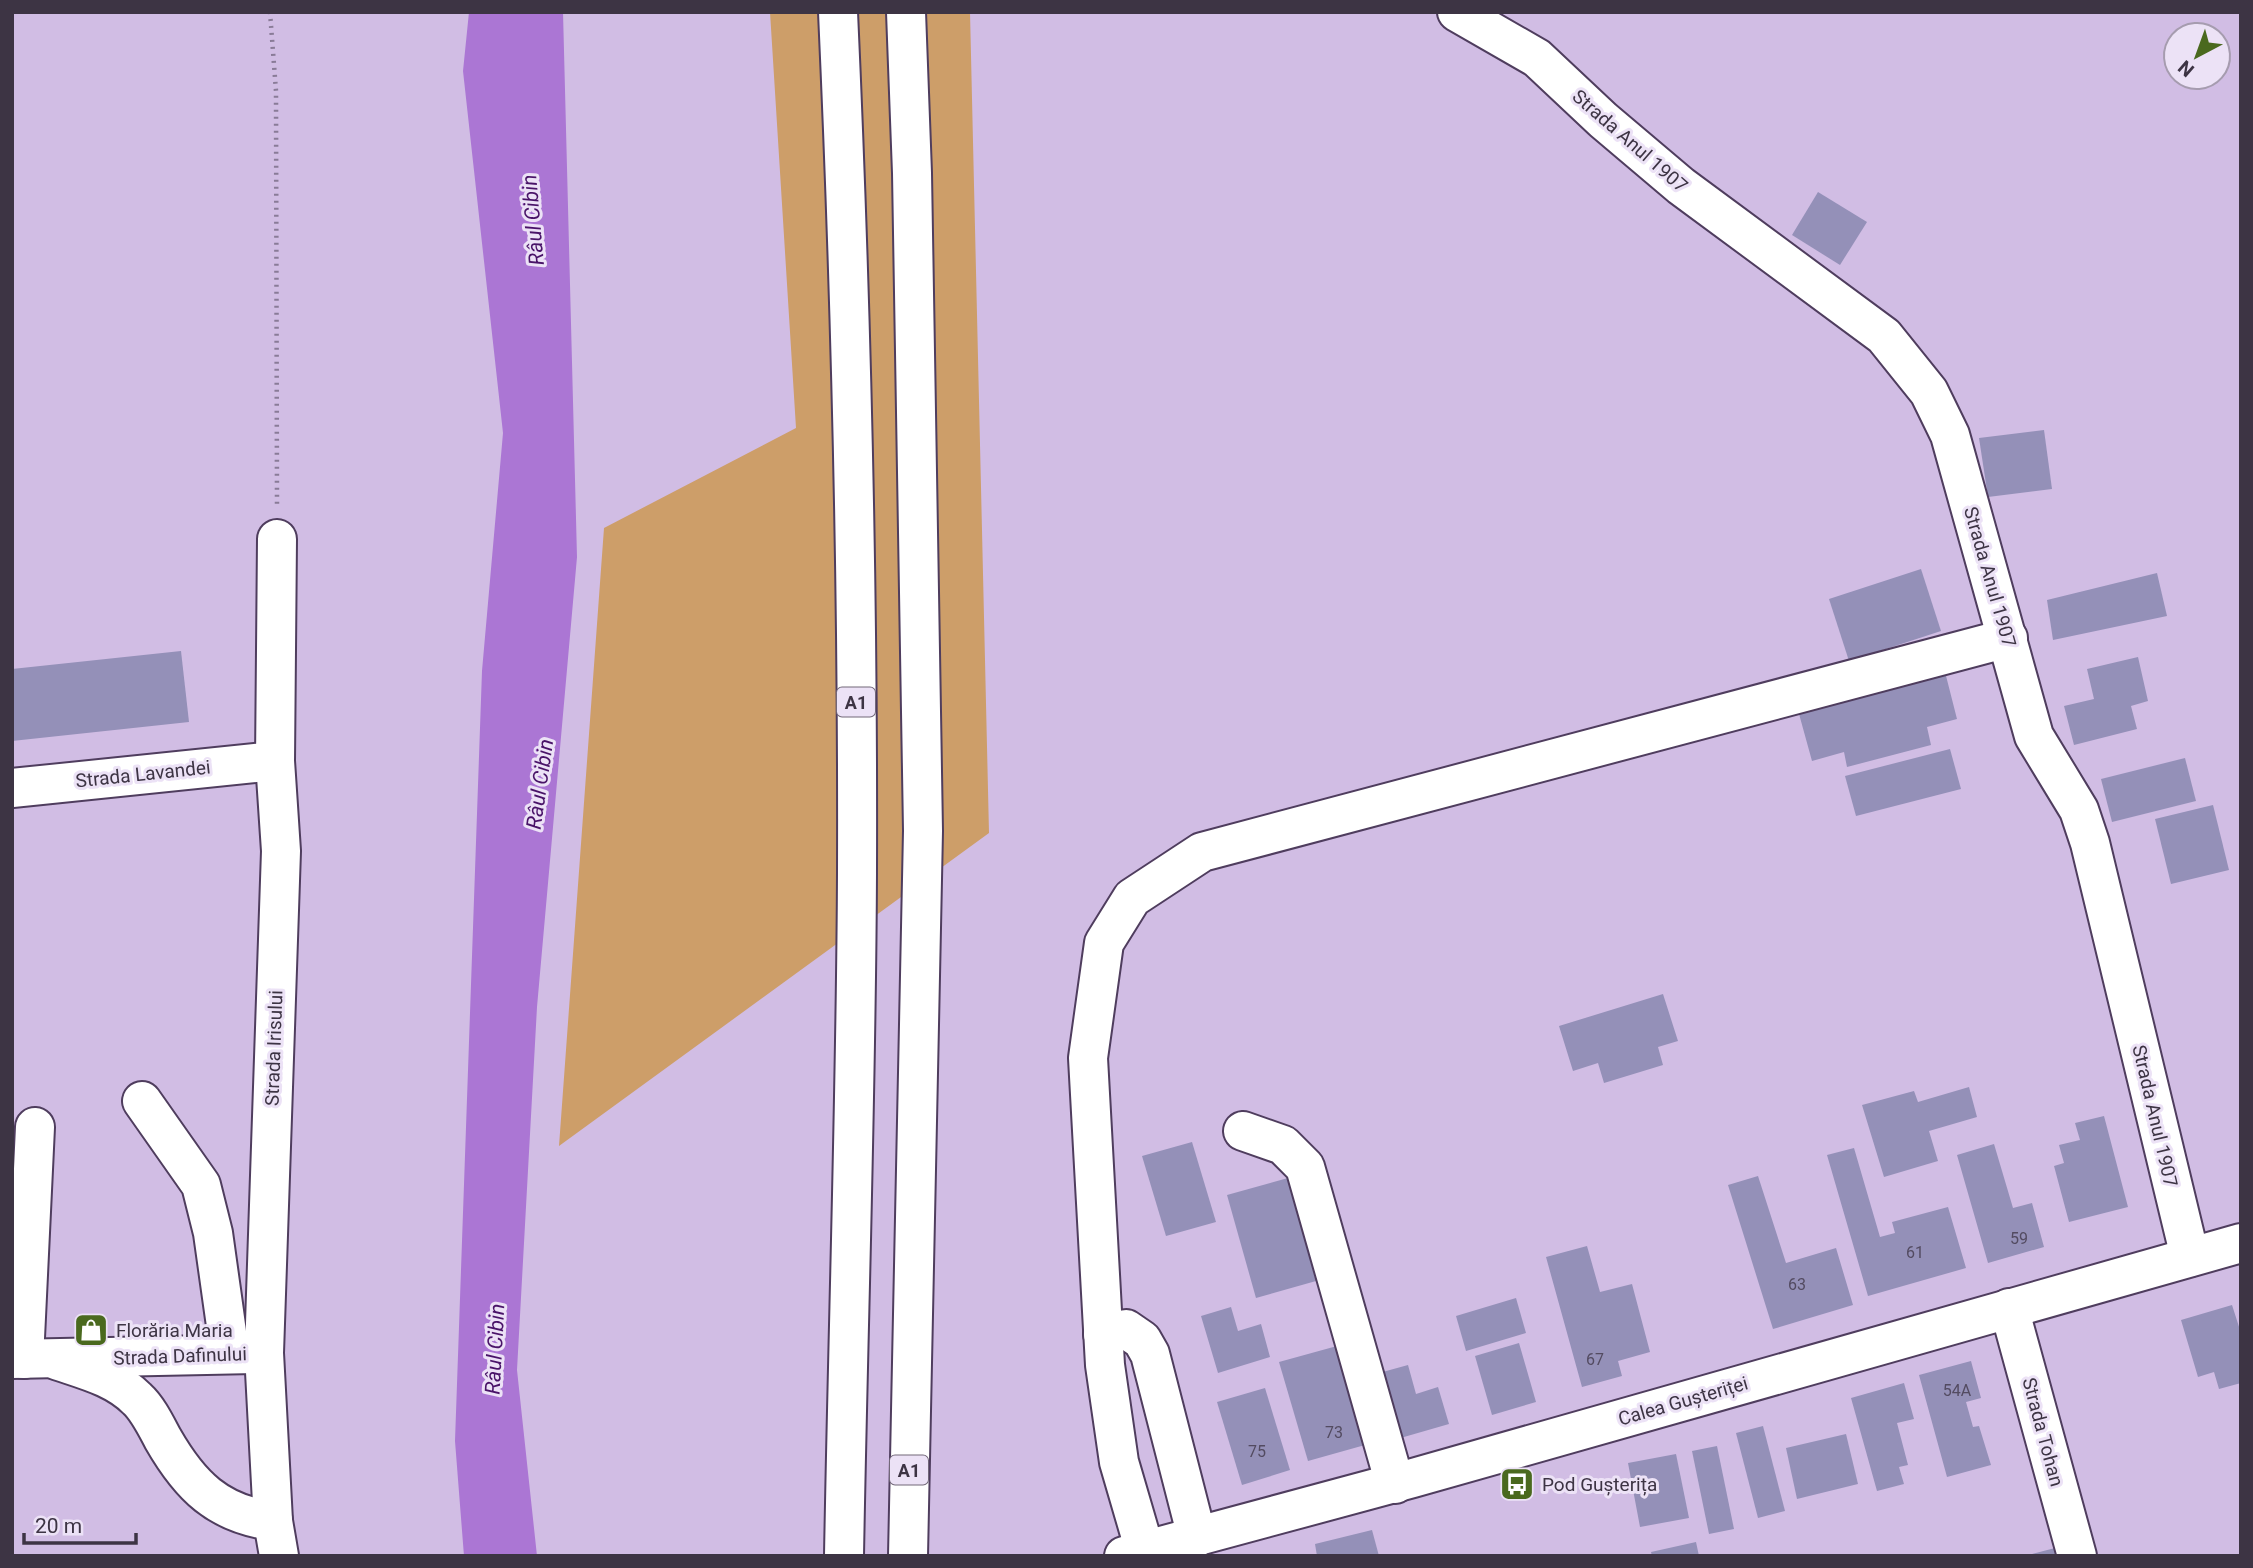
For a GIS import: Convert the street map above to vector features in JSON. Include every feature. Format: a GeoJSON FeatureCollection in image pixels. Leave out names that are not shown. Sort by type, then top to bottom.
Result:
{"type":"FeatureCollection","features":[{"type":"Feature","properties":{"kind":"main road","name":"A1"},"geometry":{"type":"LineString","coordinates":[[838,12],[855,543],[857,803],[855,1140],[844,1556]]}},
{"type":"Feature","properties":{"kind":"main road","name":"A1"},"geometry":{"type":"LineString","coordinates":[[906,12],[912,187],[923,831],[908,1556]]}},
{"type":"Feature","properties":{"kind":"main road"},"geometry":{"type":"LineString","coordinates":[[1457,12],[1537,58]]}},
{"type":"Feature","properties":{"kind":"main road"},"geometry":{"type":"LineString","coordinates":[[1511,12],[1537,58]]}},
{"type":"Feature","properties":{"kind":"main road","name":"Strada Anul 1907"},"geometry":{"type":"LineString","coordinates":[[1537,58],[1603,120],[1681,186],[1884,336],[1907,360],[1929,392],[1950,435],[2034,736],[2079,810],[2090,842],[2190,1257]]}},
{"type":"Feature","properties":{"kind":"main road","name":"Strada Irisului"},"geometry":{"type":"LineString","coordinates":[[276,1538],[247,1354],[281,851],[275,761],[277,539]]}},
{"type":"Feature","properties":{"kind":"main road"},"geometry":{"type":"LineString","coordinates":[[1135,1553],[1119,1462],[1102,1334],[1087,1058],[1104,943],[1132,898],[1202,852],[2008,638]]}},
{"type":"Feature","properties":{"kind":"main road","name":"Strada Lavandei"},"geometry":{"type":"LineString","coordinates":[[12,788],[275,761]]}},
{"type":"Feature","properties":{"kind":"main road"},"geometry":{"type":"LineString","coordinates":[[142,1101],[201,1185],[247,1354]]}},
{"type":"Feature","properties":{"kind":"main road"},"geometry":{"type":"LineString","coordinates":[[35,1127],[31,1359],[108,1377],[138,1399],[175,1459],[202,1493],[276,1538]]}},
{"type":"Feature","properties":{"kind":"main road"},"geometry":{"type":"LineString","coordinates":[[1243,1131],[1283,1146],[1305,1167],[1395,1483]]}},
{"type":"Feature","properties":{"kind":"main road","name":"Calea Gușteriței"},"geometry":{"type":"LineString","coordinates":[[1135,1553],[1395,1483],[2241,1243]]}},
{"type":"Feature","properties":{"kind":"main road","name":"Strada Tohan"},"geometry":{"type":"LineString","coordinates":[[2009,1308],[2077,1556]]}},
{"type":"Feature","properties":{"kind":"main road"},"geometry":{"type":"LineString","coordinates":[[1102,1334],[1126,1329],[1142,1340],[1150,1354],[1197,1537]]}},
{"type":"Feature","properties":{"kind":"main road","name":"Strada Dafinului"},"geometry":{"type":"LineString","coordinates":[[31,1359],[247,1354]]}},
{"type":"Feature","properties":{"kind":"path"},"geometry":{"type":"LineString","coordinates":[[270,12],[276,91],[277,539]]}},
{"type":"Feature","properties":{"kind":"shaded area"},"geometry":{"type":"Polygon","coordinates":[[[770,12],[970,12],[989,833],[559,1146],[604,528],[796,428],[770,12]]]}},
{"type":"Feature","properties":{"kind":"water","name":"Râul Cibin"},"geometry":{"type":"Polygon","coordinates":[[[469,12],[563,12],[577,557],[537,1007],[517,1370],[537,1556],[464,1556],[455,1441],[482,671],[503,433],[463,71],[469,12]]]}},
{"type":"Feature","properties":{"kind":"building"},"geometry":{"type":"Polygon","coordinates":[[[1818,192],[1867,222],[1840,265],[1792,235],[1818,192]]]}},
{"type":"Feature","properties":{"kind":"building"},"geometry":{"type":"Polygon","coordinates":[[[2044,430],[2052,489],[1988,497],[1979,438],[2044,430]]]}},
{"type":"Feature","properties":{"kind":"building"},"geometry":{"type":"Polygon","coordinates":[[[1921,569],[1941,631],[1849,661],[1829,599],[1921,569]]]}},
{"type":"Feature","properties":{"kind":"building"},"geometry":{"type":"Polygon","coordinates":[[[2157,573],[2167,616],[2053,640],[2047,600],[2157,573]]]}},
{"type":"Feature","properties":{"kind":"building"},"geometry":{"type":"Polygon","coordinates":[[[181,651],[189,722],[12,741],[12,669],[181,651]]]}},
{"type":"Feature","properties":{"kind":"building"},"geometry":{"type":"Polygon","coordinates":[[[2138,657],[2148,701],[2131,706],[2137,729],[2074,745],[2064,706],[2094,699],[2087,669],[2138,657]]]}},
{"type":"Feature","properties":{"kind":"building"},"geometry":{"type":"Polygon","coordinates":[[[1943,664],[1957,719],[1927,727],[1931,745],[1847,767],[1844,752],[1812,761],[1796,703],[1943,664]]]}},
{"type":"Feature","properties":{"kind":"building"},"geometry":{"type":"Polygon","coordinates":[[[1950,749],[1961,789],[1856,816],[1845,776],[1950,749]]]}},
{"type":"Feature","properties":{"kind":"building"},"geometry":{"type":"Polygon","coordinates":[[[2185,758],[2196,801],[2112,822],[2101,779],[2185,758]]]}},
{"type":"Feature","properties":{"kind":"building"},"geometry":{"type":"Polygon","coordinates":[[[2213,805],[2229,870],[2171,884],[2155,819],[2213,805]]]}},
{"type":"Feature","properties":{"kind":"building"},"geometry":{"type":"Polygon","coordinates":[[[1663,994],[1678,1041],[1658,1047],[1663,1065],[1604,1083],[1598,1063],[1573,1071],[1559,1026],[1663,994]]]}},
{"type":"Feature","properties":{"kind":"building"},"geometry":{"type":"Polygon","coordinates":[[[1969,1087],[1977,1117],[1929,1131],[1938,1161],[1884,1177],[1862,1105],[1914,1091],[1918,1102],[1969,1087]]]}},
{"type":"Feature","properties":{"kind":"building"},"geometry":{"type":"Polygon","coordinates":[[[2104,1116],[2128,1207],[2069,1222],[2054,1166],[2064,1163],[2059,1145],[2080,1140],[2075,1123],[2104,1116]]]}},
{"type":"Feature","properties":{"kind":"building"},"geometry":{"type":"Polygon","coordinates":[[[1192,1142],[1216,1222],[1166,1236],[1142,1156],[1192,1142]]]}},
{"type":"Feature","properties":{"kind":"building"},"geometry":{"type":"Polygon","coordinates":[[[1994,1144],[2013,1208],[2032,1203],[2044,1247],[1988,1263],[1957,1155],[1994,1144]]]}},
{"type":"Feature","properties":{"kind":"building"},"geometry":{"type":"Polygon","coordinates":[[[1854,1148],[1880,1237],[1895,1233],[1892,1222],[1948,1207],[1966,1268],[1868,1296],[1827,1155],[1854,1148]]]}},
{"type":"Feature","properties":{"kind":"building"},"geometry":{"type":"Polygon","coordinates":[[[1758,1176],[1786,1263],[1836,1248],[1853,1305],[1773,1329],[1728,1185],[1758,1176]]]}},
{"type":"Feature","properties":{"kind":"building"},"geometry":{"type":"Polygon","coordinates":[[[1288,1178],[1316,1281],[1256,1298],[1227,1195],[1288,1178]]]}},
{"type":"Feature","properties":{"kind":"building"},"geometry":{"type":"Polygon","coordinates":[[[1587,1246],[1600,1292],[1632,1284],[1650,1352],[1618,1361],[1622,1376],[1582,1387],[1546,1257],[1587,1246]]]}},
{"type":"Feature","properties":{"kind":"building"},"geometry":{"type":"Polygon","coordinates":[[[1516,1298],[1526,1333],[1466,1351],[1456,1316],[1516,1298]]]}},
{"type":"Feature","properties":{"kind":"building"},"geometry":{"type":"Polygon","coordinates":[[[2232,1305],[2241,1333],[2241,1383],[2219,1389],[2214,1372],[2198,1377],[2181,1320],[2232,1305]]]}},
{"type":"Feature","properties":{"kind":"building"},"geometry":{"type":"Polygon","coordinates":[[[1231,1307],[1238,1331],[1261,1324],[1270,1357],[1218,1373],[1201,1316],[1231,1307]]]}},
{"type":"Feature","properties":{"kind":"building"},"geometry":{"type":"Polygon","coordinates":[[[1519,1343],[1536,1402],[1492,1415],[1475,1356],[1519,1343]]]}},
{"type":"Feature","properties":{"kind":"building"},"geometry":{"type":"Polygon","coordinates":[[[1337,1346],[1365,1445],[1308,1461],[1279,1362],[1337,1346]]]}},
{"type":"Feature","properties":{"kind":"building"},"geometry":{"type":"Polygon","coordinates":[[[1971,1361],[1981,1398],[1966,1402],[1973,1427],[1979,1426],[1991,1465],[1947,1477],[1919,1375],[1971,1361]]]}},
{"type":"Feature","properties":{"kind":"building"},"geometry":{"type":"Polygon","coordinates":[[[1408,1365],[1416,1394],[1438,1387],[1449,1424],[1397,1439],[1379,1373],[1408,1365]]]}},
{"type":"Feature","properties":{"kind":"building"},"geometry":{"type":"Polygon","coordinates":[[[1904,1383],[1914,1419],[1897,1423],[1908,1465],[1899,1467],[1904,1484],[1877,1491],[1851,1398],[1904,1383]]]}},
{"type":"Feature","properties":{"kind":"building"},"geometry":{"type":"Polygon","coordinates":[[[1265,1388],[1290,1470],[1242,1485],[1217,1402],[1265,1388]]]}},
{"type":"Feature","properties":{"kind":"building"},"geometry":{"type":"Polygon","coordinates":[[[1763,1426],[1785,1511],[1758,1518],[1736,1433],[1763,1426]]]}},
{"type":"Feature","properties":{"kind":"building"},"geometry":{"type":"Polygon","coordinates":[[[1846,1434],[1858,1484],[1797,1499],[1786,1448],[1846,1434]]]}},
{"type":"Feature","properties":{"kind":"building"},"geometry":{"type":"Polygon","coordinates":[[[1717,1446],[1734,1529],[1709,1534],[1692,1451],[1717,1446]]]}},
{"type":"Feature","properties":{"kind":"building"},"geometry":{"type":"Polygon","coordinates":[[[1676,1454],[1689,1518],[1640,1527],[1628,1463],[1676,1454]]]}},
{"type":"Feature","properties":{"kind":"building"},"geometry":{"type":"Polygon","coordinates":[[[1372,1530],[1379,1556],[1317,1556],[1315,1544],[1372,1530]]]}},
{"type":"Feature","properties":{"kind":"building"},"geometry":{"type":"Polygon","coordinates":[[[1696,1542],[1699,1556],[1652,1556],[1651,1552],[1696,1542]]]}},
{"type":"Feature","properties":{"kind":"building"},"geometry":{"type":"Polygon","coordinates":[[[2055,1548],[2057,1556],[2028,1555],[2055,1548]]]}},
{"type":"Feature","properties":{"kind":"place","name":"Florăria Maria"},"geometry":{"type":"Point","coordinates":[91,1330]}},
{"type":"Feature","properties":{"kind":"place","name":"Pod Gușterița"},"geometry":{"type":"Point","coordinates":[1517,1484]}}]}
